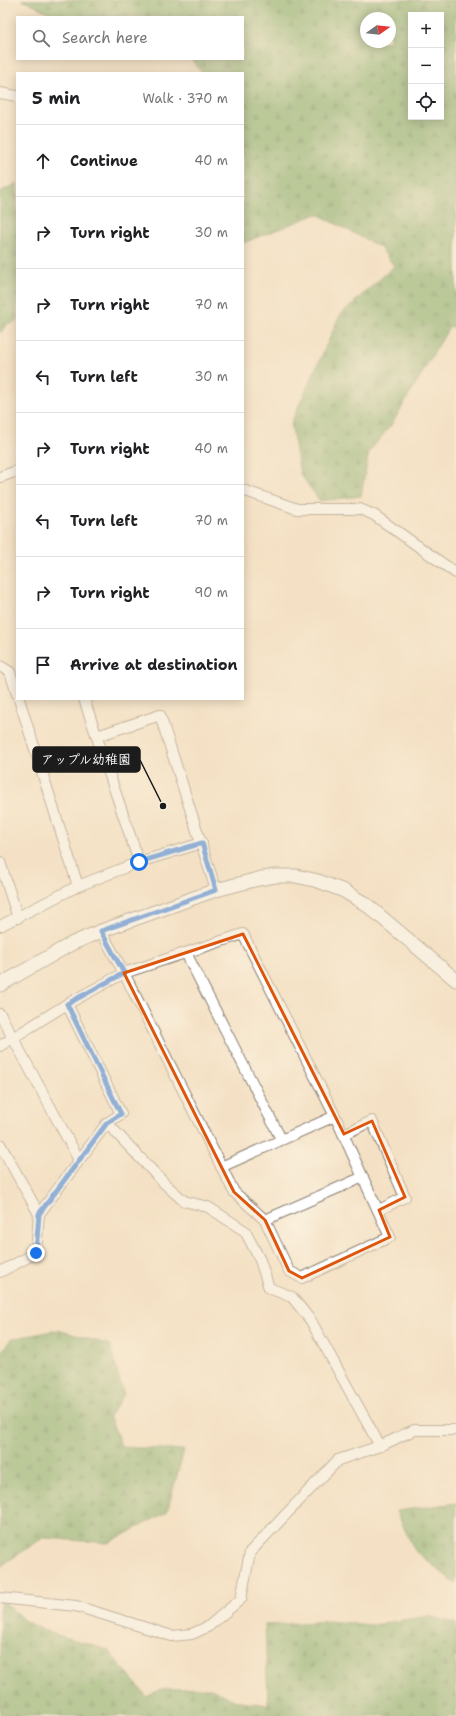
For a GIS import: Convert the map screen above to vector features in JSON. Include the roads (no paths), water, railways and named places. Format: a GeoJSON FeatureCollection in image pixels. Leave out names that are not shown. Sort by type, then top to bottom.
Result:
{"type":"FeatureCollection","features":[{"type":"Feature","properties":{"kind":"street"},"geometry":{"type":"LineString","coordinates":[[0,93],[16,96]]}},
{"type":"Feature","properties":{"kind":"street"},"geometry":{"type":"LineString","coordinates":[[0,477],[16,471]]}},
{"type":"Feature","properties":{"kind":"street"},"geometry":{"type":"LineString","coordinates":[[244,490],[297,509],[360,509],[374,515],[456,573]]}},
{"type":"Feature","properties":{"kind":"street"},"geometry":{"type":"LineString","coordinates":[[0,666],[10,672],[16,691]]}},
{"type":"Feature","properties":{"kind":"street"},"geometry":{"type":"LineString","coordinates":[[18,700],[78,886]]}},
{"type":"Feature","properties":{"kind":"street"},"geometry":{"type":"LineString","coordinates":[[84,700],[139,862]]}},
{"type":"Feature","properties":{"kind":"street"},"geometry":{"type":"LineString","coordinates":[[97,736],[160,715],[216,890]]}},
{"type":"Feature","properties":{"kind":"street"},"geometry":{"type":"LineString","coordinates":[[0,926],[78,886],[139,862],[202,843]]}},
{"type":"Feature","properties":{"kind":"street"},"geometry":{"type":"LineString","coordinates":[[0,862],[18,918]]}},
{"type":"Feature","properties":{"kind":"street"},"geometry":{"type":"LineString","coordinates":[[0,985],[71,944],[101,931],[216,890],[275,876],[296,876],[318,881],[344,891],[367,905],[456,980]]}},
{"type":"Feature","properties":{"kind":"street"},"geometry":{"type":"LineString","coordinates":[[0,1046],[67,1004],[124,973],[243,934],[344,1134],[390,1237],[302,1278],[289,1271],[265,1220],[234,1192],[124,973],[101,931]]}},
{"type":"Feature","properties":{"kind":"street"},"geometry":{"type":"LineString","coordinates":[[186,952],[281,1139]]}},
{"type":"Feature","properties":{"kind":"street"},"geometry":{"type":"LineString","coordinates":[[1,1270],[36,1253],[39,1214],[107,1123],[121,1114],[67,1004]]}},
{"type":"Feature","properties":{"kind":"street"},"geometry":{"type":"LineString","coordinates":[[0,1014],[79,1160]]}},
{"type":"Feature","properties":{"kind":"street"},"geometry":{"type":"LineString","coordinates":[[221,1167],[335,1116]]}},
{"type":"Feature","properties":{"kind":"street"},"geometry":{"type":"LineString","coordinates":[[344,1134],[372,1121],[405,1197],[378,1210]]}},
{"type":"Feature","properties":{"kind":"street"},"geometry":{"type":"LineString","coordinates":[[107,1123],[165,1184],[184,1201],[208,1207],[245,1232],[260,1260],[270,1288],[292,1297],[311,1321],[380,1446]]}},
{"type":"Feature","properties":{"kind":"street"},"geometry":{"type":"LineString","coordinates":[[0,1144],[39,1214]]}},
{"type":"Feature","properties":{"kind":"street"},"geometry":{"type":"LineString","coordinates":[[265,1220],[363,1177]]}},
{"type":"Feature","properties":{"kind":"street"},"geometry":{"type":"LineString","coordinates":[[0,1598],[76,1606],[172,1636],[192,1634],[209,1626],[241,1599],[250,1552],[338,1460],[380,1446],[414,1430],[456,1430]]}},
{"type":"Feature","properties":{"kind":"place","name":"アップル幼稚園"},"geometry":{"type":"Point","coordinates":[163,806]}}]}
